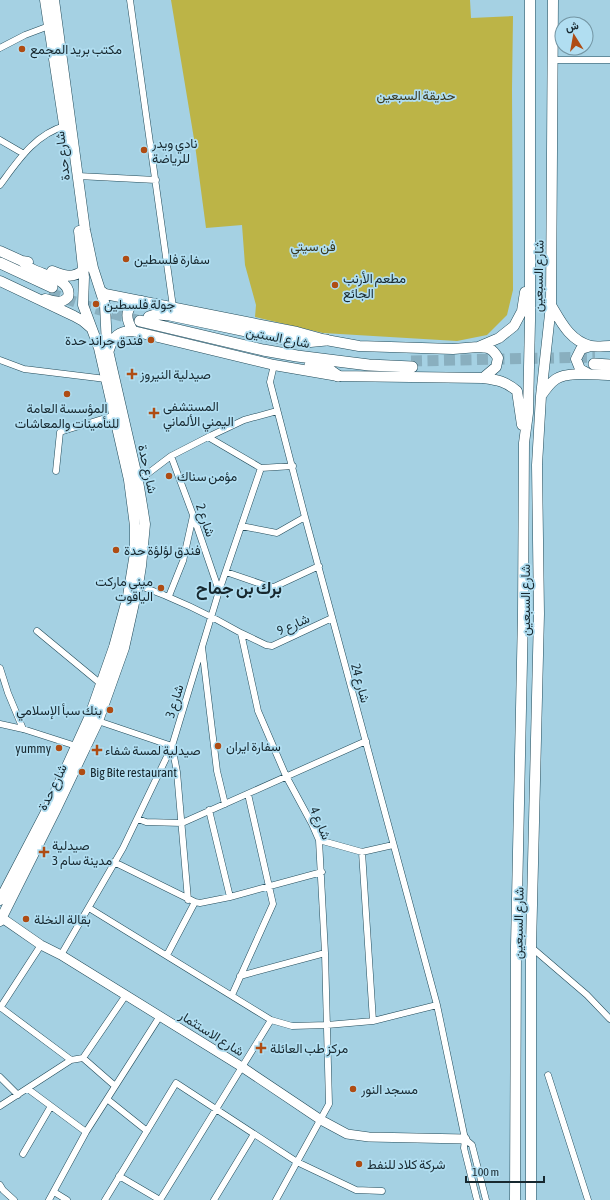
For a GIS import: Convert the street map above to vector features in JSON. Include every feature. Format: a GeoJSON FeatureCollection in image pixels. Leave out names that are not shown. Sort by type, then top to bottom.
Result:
{"type":"FeatureCollection","features":[{"type":"Feature","properties":{"kind":"highway"},"geometry":{"type":"LineString","coordinates":[[0,263],[50,290],[0,271]]}},
{"type":"Feature","properties":{"kind":"highway"},"geometry":{"type":"LineString","coordinates":[[145,319],[158,314],[170,315],[306,342],[326,340]]}},
{"type":"Feature","properties":{"kind":"highway"},"geometry":{"type":"LineString","coordinates":[[145,319],[162,332],[173,336],[320,367],[328,369],[338,376]]}},
{"type":"Feature","properties":{"kind":"highway","name":"شارع الستين"},"geometry":{"type":"LineString","coordinates":[[145,319],[264,343],[328,354],[411,364]]}},
{"type":"Feature","properties":{"kind":"highway"},"geometry":{"type":"LineString","coordinates":[[610,358],[594,361],[610,364]]}},
{"type":"Feature","properties":{"kind":"main road","name":"شارع حدة"},"geometry":{"type":"LineString","coordinates":[[1,920],[98,721],[124,648],[138,585],[145,524],[138,506],[99,348],[83,304],[84,270],[65,126],[45,0]]}},
{"type":"Feature","properties":{"kind":"main road","name":"شارع حدة"},"geometry":{"type":"LineString","coordinates":[[0,900],[48,808],[89,718],[114,647],[131,581],[135,554],[135,526],[138,506],[138,481],[109,352],[106,333],[106,305],[93,268],[85,230],[54,0]]}},
{"type":"Feature","properties":{"kind":"main road","name":"شارع السبعين"},"geometry":{"type":"LineString","coordinates":[[515,1200],[516,938],[523,614],[524,443],[528,413],[530,267],[530,0]]}},
{"type":"Feature","properties":{"kind":"main road","name":"شارع السبعين"},"geometry":{"type":"LineString","coordinates":[[531,1200],[531,947],[539,614],[536,465],[541,396],[551,305],[553,0]]}},
{"type":"Feature","properties":{"kind":"main road"},"geometry":{"type":"LineString","coordinates":[[0,251],[22,261],[66,276],[77,275],[84,270]]}},
{"type":"Feature","properties":{"kind":"main road"},"geometry":{"type":"LineString","coordinates":[[22,261],[31,269],[65,284],[69,290],[68,297],[62,302],[33,296]]}},
{"type":"Feature","properties":{"kind":"main road"},"geometry":{"type":"LineString","coordinates":[[478,347],[498,338],[514,326],[522,311],[530,267]]}},
{"type":"Feature","properties":{"kind":"main road"},"geometry":{"type":"LineString","coordinates":[[0,281],[83,321],[92,329]]}},
{"type":"Feature","properties":{"kind":"main road"},"geometry":{"type":"LineString","coordinates":[[101,291],[105,294],[298,332],[326,340],[359,346],[453,349],[487,347],[494,350],[498,358],[496,367],[482,378]]}},
{"type":"Feature","properties":{"kind":"main road"},"geometry":{"type":"LineString","coordinates":[[133,330],[127,319],[128,312],[131,306],[142,301]]}},
{"type":"Feature","properties":{"kind":"main road"},"geometry":{"type":"LineString","coordinates":[[551,305],[567,332],[578,340],[591,346]]}},
{"type":"Feature","properties":{"kind":"main road"},"geometry":{"type":"LineString","coordinates":[[109,352],[111,342],[115,336],[124,331],[133,330],[274,366],[338,376],[482,378],[504,382],[517,391],[524,443]]}},
{"type":"Feature","properties":{"kind":"main road"},"geometry":{"type":"LineString","coordinates":[[589,374],[580,369],[576,359],[581,349],[591,346],[610,346]]}},
{"type":"Feature","properties":{"kind":"main road"},"geometry":{"type":"LineString","coordinates":[[541,396],[552,382],[559,378],[589,374],[610,375]]}},
{"type":"Feature","properties":{"kind":"main road"},"geometry":{"type":"LineString","coordinates":[[523,585],[526,589],[531,591],[536,589],[539,585]]}},
{"type":"Feature","properties":{"kind":"main road"},"geometry":{"type":"LineString","coordinates":[[523,614],[526,610],[531,608],[536,610],[539,614]]}},
{"type":"Feature","properties":{"kind":"street"},"geometry":{"type":"LineString","coordinates":[[130,0],[173,307]]}},
{"type":"Feature","properties":{"kind":"street"},"geometry":{"type":"LineString","coordinates":[[0,48],[25,35],[48,26]]}},
{"type":"Feature","properties":{"kind":"street"},"geometry":{"type":"LineString","coordinates":[[553,60],[610,60]]}},
{"type":"Feature","properties":{"kind":"street"},"geometry":{"type":"LineString","coordinates":[[0,185],[24,154],[57,128],[65,126]]}},
{"type":"Feature","properties":{"kind":"street"},"geometry":{"type":"LineString","coordinates":[[0,140],[24,154]]}},
{"type":"Feature","properties":{"kind":"street"},"geometry":{"type":"LineString","coordinates":[[78,176],[156,180]]}},
{"type":"Feature","properties":{"kind":"street"},"geometry":{"type":"LineString","coordinates":[[0,360],[24,369],[106,378]]}},
{"type":"Feature","properties":{"kind":"street","name":"شارع 24"},"geometry":{"type":"LineString","coordinates":[[274,366],[270,382],[277,411],[437,1005],[465,1139]]}},
{"type":"Feature","properties":{"kind":"street"},"geometry":{"type":"LineString","coordinates":[[138,481],[171,456],[208,437],[244,420],[277,411]]}},
{"type":"Feature","properties":{"kind":"street"},"geometry":{"type":"LineString","coordinates":[[56,471],[60,432],[115,415]]}},
{"type":"Feature","properties":{"kind":"street"},"geometry":{"type":"LineString","coordinates":[[208,437],[261,468],[293,466]]}},
{"type":"Feature","properties":{"kind":"street","name":"شارع 2"},"geometry":{"type":"LineString","coordinates":[[171,456],[193,514],[219,591]]}},
{"type":"Feature","properties":{"kind":"street","name":"شارع 3"},"geometry":{"type":"LineString","coordinates":[[61,955],[138,820],[172,746],[219,591],[261,468]]}},
{"type":"Feature","properties":{"kind":"street"},"geometry":{"type":"LineString","coordinates":[[169,596],[183,561],[193,514]]}},
{"type":"Feature","properties":{"kind":"street"},"geometry":{"type":"LineString","coordinates":[[241,526],[277,533],[305,517]]}},
{"type":"Feature","properties":{"kind":"street"},"geometry":{"type":"LineString","coordinates":[[226,572],[274,587],[319,566]]}},
{"type":"Feature","properties":{"kind":"street"},"geometry":{"type":"LineString","coordinates":[[138,585],[169,596],[211,616],[241,633]]}},
{"type":"Feature","properties":{"kind":"street","name":"شارع 9"},"geometry":{"type":"LineString","coordinates":[[241,633],[266,645],[272,646],[332,618]]}},
{"type":"Feature","properties":{"kind":"street"},"geometry":{"type":"LineString","coordinates":[[37,631],[101,684]]}},
{"type":"Feature","properties":{"kind":"street","name":"شارع 4"},"geometry":{"type":"LineString","coordinates":[[241,633],[258,711],[286,776],[319,840],[322,872],[328,1025],[329,1104],[276,1200]]}},
{"type":"Feature","properties":{"kind":"street"},"geometry":{"type":"LineString","coordinates":[[202,645],[217,771],[225,804]]}},
{"type":"Feature","properties":{"kind":"street"},"geometry":{"type":"LineString","coordinates":[[0,668],[8,693],[23,729]]}},
{"type":"Feature","properties":{"kind":"street"},"geometry":{"type":"LineString","coordinates":[[98,721],[172,746],[177,772],[188,900]]}},
{"type":"Feature","properties":{"kind":"street"},"geometry":{"type":"LineString","coordinates":[[0,724],[23,729],[76,746]]}},
{"type":"Feature","properties":{"kind":"street"},"geometry":{"type":"LineString","coordinates":[[138,820],[146,822],[182,823],[366,741]]}},
{"type":"Feature","properties":{"kind":"street"},"geometry":{"type":"LineString","coordinates":[[232,995],[272,904],[270,886],[248,794]]}},
{"type":"Feature","properties":{"kind":"street"},"geometry":{"type":"LineString","coordinates":[[209,810],[230,897]]}},
{"type":"Feature","properties":{"kind":"street"},"geometry":{"type":"LineString","coordinates":[[319,840],[362,852],[393,844]]}},
{"type":"Feature","properties":{"kind":"street"},"geometry":{"type":"LineString","coordinates":[[362,852],[373,1021]]}},
{"type":"Feature","properties":{"kind":"street"},"geometry":{"type":"LineString","coordinates":[[114,862],[188,900],[200,903],[230,897],[322,872]]}},
{"type":"Feature","properties":{"kind":"street"},"geometry":{"type":"LineString","coordinates":[[167,955],[195,902]]}},
{"type":"Feature","properties":{"kind":"street"},"geometry":{"type":"LineString","coordinates":[[89,908],[271,1020],[292,1026],[328,1025],[373,1021],[437,1005]]}},
{"type":"Feature","properties":{"kind":"street","name":"شارع الاستثمار"},"geometry":{"type":"LineString","coordinates":[[1,920],[160,1016],[242,1067],[321,1120],[347,1134],[369,1137],[465,1139]]}},
{"type":"Feature","properties":{"kind":"street"},"geometry":{"type":"LineString","coordinates":[[41,945],[0,1008],[71,1060]]}},
{"type":"Feature","properties":{"kind":"street"},"geometry":{"type":"LineString","coordinates":[[531,947],[587,995],[610,1019]]}},
{"type":"Feature","properties":{"kind":"street"},"geometry":{"type":"LineString","coordinates":[[240,976],[325,953]]}},
{"type":"Feature","properties":{"kind":"street"},"geometry":{"type":"LineString","coordinates":[[0,1106],[71,1060],[83,1058],[126,995]]}},
{"type":"Feature","properties":{"kind":"street"},"geometry":{"type":"LineString","coordinates":[[49,1200],[86,1132],[160,1016]]}},
{"type":"Feature","properties":{"kind":"street"},"geometry":{"type":"LineString","coordinates":[[119,1176],[160,1200],[271,1020]]}},
{"type":"Feature","properties":{"kind":"street"},"geometry":{"type":"LineString","coordinates":[[83,1058],[115,1086]]}},
{"type":"Feature","properties":{"kind":"street"},"geometry":{"type":"LineString","coordinates":[[548,1075],[588,1200]]}},
{"type":"Feature","properties":{"kind":"street"},"geometry":{"type":"LineString","coordinates":[[0,1076],[18,1095]]}},
{"type":"Feature","properties":{"kind":"street"},"geometry":{"type":"LineString","coordinates":[[105,1200],[176,1083],[297,1162],[356,1190],[382,1191]]}},
{"type":"Feature","properties":{"kind":"street"},"geometry":{"type":"LineString","coordinates":[[28,1089],[86,1132]]}},
{"type":"Feature","properties":{"kind":"street"},"geometry":{"type":"LineString","coordinates":[[107,1099],[147,1131]]}},
{"type":"Feature","properties":{"kind":"street"},"geometry":{"type":"LineString","coordinates":[[23,1154],[51,1106]]}},
{"type":"Feature","properties":{"kind":"street"},"geometry":{"type":"LineString","coordinates":[[214,1200],[254,1134]]}},
{"type":"Feature","properties":{"kind":"street"},"geometry":{"type":"LineString","coordinates":[[465,1139],[472,1145],[486,1200]]}},
{"type":"Feature","properties":{"kind":"street"},"geometry":{"type":"LineString","coordinates":[[465,1139],[464,1148],[477,1200]]}},
{"type":"Feature","properties":{"kind":"street"},"geometry":{"type":"LineString","coordinates":[[472,1181],[481,1180]]}},
{"type":"Feature","properties":{"kind":"street"},"geometry":{"type":"LineString","coordinates":[[1,1189],[14,1200]]}},
{"type":"Feature","properties":{"kind":"street"},"geometry":{"type":"LineString","coordinates":[[54,1192],[67,1200]]}},
{"type":"Feature","properties":{"kind":"green space","name":"حديقة السبعين"},"geometry":{"type":"Polygon","coordinates":[[[171,0],[470,0],[471,18],[513,16],[513,290],[507,315],[487,335],[457,341],[323,333],[255,317],[256,305],[245,265],[242,225],[206,228],[195,145],[171,0]]]}},
{"type":"Feature","properties":{"kind":"tunnel"},"geometry":{"type":"LineString","coordinates":[[49,293],[93,308],[140,321]]}},
{"type":"Feature","properties":{"kind":"tunnel"},"geometry":{"type":"LineString","coordinates":[[411,361],[595,357]]}},
{"type":"Feature","properties":{"kind":"place","name":"مكتب بريد المجمع"},"geometry":{"type":"Point","coordinates":[22,49]}},
{"type":"Feature","properties":{"kind":"place","name":"نادي ويدر للرياضة"},"geometry":{"type":"Point","coordinates":[144,150]}},
{"type":"Feature","properties":{"kind":"place","name":"سفارة فلسطين"},"geometry":{"type":"Point","coordinates":[126,259]}},
{"type":"Feature","properties":{"kind":"place","name":"مطعم الأرنب الجائع"},"geometry":{"type":"Point","coordinates":[335,285]}},
{"type":"Feature","properties":{"kind":"place","name":"جولة فلسطين"},"geometry":{"type":"Point","coordinates":[96,304]}},
{"type":"Feature","properties":{"kind":"place","name":"فندق جراند حدة"},"geometry":{"type":"Point","coordinates":[151,340]}},
{"type":"Feature","properties":{"kind":"place","name":"صيدلية النيروز"},"geometry":{"type":"Point","coordinates":[132,374]}},
{"type":"Feature","properties":{"kind":"place","name":"المؤسسة العامة للتأمينات والمعاشات"},"geometry":{"type":"Point","coordinates":[67,394]}},
{"type":"Feature","properties":{"kind":"place","name":"المستشفى اليمني الألماني"},"geometry":{"type":"Point","coordinates":[154,413]}},
{"type":"Feature","properties":{"kind":"place","name":"مؤمن سناك"},"geometry":{"type":"Point","coordinates":[169,476]}},
{"type":"Feature","properties":{"kind":"place","name":"فندق لؤلؤة حدة"},"geometry":{"type":"Point","coordinates":[116,550]}},
{"type":"Feature","properties":{"kind":"place","name":"ميني ماركت الياقوت"},"geometry":{"type":"Point","coordinates":[161,588]}},
{"type":"Feature","properties":{"kind":"place","name":"بنك سبأ الإسلامي"},"geometry":{"type":"Point","coordinates":[110,710]}},
{"type":"Feature","properties":{"kind":"place","name":"سفارة ايران"},"geometry":{"type":"Point","coordinates":[218,746]}},
{"type":"Feature","properties":{"kind":"place","name":"yummy"},"geometry":{"type":"Point","coordinates":[59,748]}},
{"type":"Feature","properties":{"kind":"place","name":"صيدلية لمسة شفاء"},"geometry":{"type":"Point","coordinates":[97,750]}},
{"type":"Feature","properties":{"kind":"place","name":"Big Bite restaurant"},"geometry":{"type":"Point","coordinates":[82,772]}},
{"type":"Feature","properties":{"kind":"place","name":"صيدلية مدينة سام 3"},"geometry":{"type":"Point","coordinates":[44,852]}},
{"type":"Feature","properties":{"kind":"place","name":"بقالة النخلة"},"geometry":{"type":"Point","coordinates":[26,919]}},
{"type":"Feature","properties":{"kind":"place","name":"مركز طب العائلة"},"geometry":{"type":"Point","coordinates":[261,1048]}},
{"type":"Feature","properties":{"kind":"place","name":"مسجد النور"},"geometry":{"type":"Point","coordinates":[353,1089]}},
{"type":"Feature","properties":{"kind":"place","name":"شركة كلاد للنفط"},"geometry":{"type":"Point","coordinates":[359,1164]}},
{"type":"Feature","properties":{"kind":"district","name":"برك بن جماح"},"geometry":{"type":"Point","coordinates":[239,588]}},
{"type":"Feature","properties":{"kind":"park label","name":"فن سيتي"},"geometry":{"type":"Point","coordinates":[313,246]}}]}
